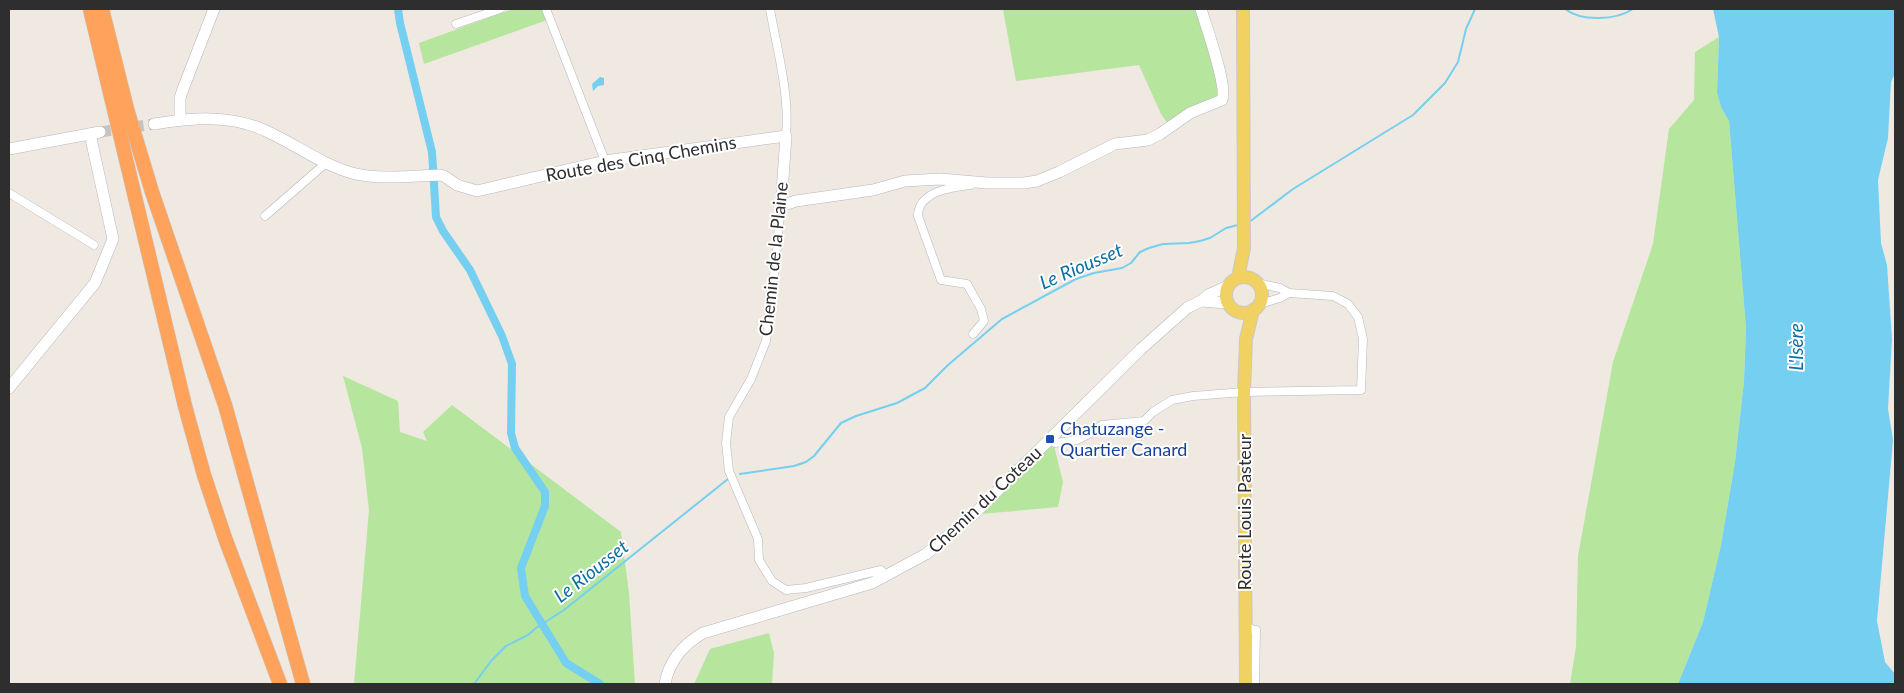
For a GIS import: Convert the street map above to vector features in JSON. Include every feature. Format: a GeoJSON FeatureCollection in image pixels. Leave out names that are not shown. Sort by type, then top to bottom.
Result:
{"type":"FeatureCollection","features":[{"type":"Feature","properties":{"kind":"highway"},"geometry":{"type":"LineString","coordinates":[[90,9],[185,406],[204,475],[225,538],[280,684]]}},
{"type":"Feature","properties":{"kind":"highway"},"geometry":{"type":"LineString","coordinates":[[102,9],[127,109],[149,182],[228,413],[303,684]]}},
{"type":"Feature","properties":{"kind":"main road"},"geometry":{"type":"LineString","coordinates":[[1243,9],[1244,248],[1262,293],[1256,307],[1245,312],[1233,307],[1226,294],[1233,282],[1244,248]]}},
{"type":"Feature","properties":{"kind":"main road"},"geometry":{"type":"LineString","coordinates":[[1233,282],[1246,277],[1256,281]]}},
{"type":"Feature","properties":{"kind":"main road","name":"Route Louis Pasteur"},"geometry":{"type":"LineString","coordinates":[[1233,307],[1246,339]]}},
{"type":"Feature","properties":{"kind":"main road","name":"Route Louis Pasteur"},"geometry":{"type":"LineString","coordinates":[[1246,684],[1244,392],[1246,339],[1256,307]]}},
{"type":"Feature","properties":{"kind":"street"},"geometry":{"type":"LineString","coordinates":[[180,120],[179,109],[182,89],[214,9]]}},
{"type":"Feature","properties":{"kind":"street"},"geometry":{"type":"LineString","coordinates":[[456,24],[500,9]]}},
{"type":"Feature","properties":{"kind":"street"},"geometry":{"type":"LineString","coordinates":[[546,9],[605,162]]}},
{"type":"Feature","properties":{"kind":"street","name":"Chemin de la Plaine"},"geometry":{"type":"LineString","coordinates":[[770,9],[787,115],[781,206],[772,306],[766,342],[751,379],[729,417],[726,443],[730,471],[758,539],[759,560],[772,581],[786,590],[806,588],[881,570],[886,577]]}},
{"type":"Feature","properties":{"kind":"street"},"geometry":{"type":"LineString","coordinates":[[781,206],[796,201],[872,190],[905,181],[940,179],[1024,183],[1036,181],[1059,172],[1115,144],[1148,140],[1190,113],[1222,100],[1224,94],[1221,75],[1201,9]]}},
{"type":"Feature","properties":{"kind":"street","name":"Route des Cinq Chemins"},"geometry":{"type":"LineString","coordinates":[[154,124],[202,118],[225,119],[265,130],[326,163],[352,173],[368,176],[440,175],[457,185],[477,191],[605,162],[786,136]]}},
{"type":"Feature","properties":{"kind":"street"},"geometry":{"type":"LineString","coordinates":[[9,149],[95,133],[114,239],[95,283],[9,388]]}},
{"type":"Feature","properties":{"kind":"street"},"geometry":{"type":"LineString","coordinates":[[265,216],[326,163]]}},
{"type":"Feature","properties":{"kind":"street"},"geometry":{"type":"LineString","coordinates":[[973,334],[984,321],[981,309],[967,284],[941,280],[918,212],[926,198],[935,192],[996,183]]}},
{"type":"Feature","properties":{"kind":"street"},"geometry":{"type":"LineString","coordinates":[[9,193],[94,245]]}},
{"type":"Feature","properties":{"kind":"street"},"geometry":{"type":"LineString","coordinates":[[1050,439],[1055,443],[1066,443],[1091,433],[1102,425],[1144,421],[1153,412],[1172,400],[1210,393],[1361,390],[1363,339],[1358,317],[1354,310],[1348,304],[1333,296],[1289,293],[1280,288],[1256,281]]}},
{"type":"Feature","properties":{"kind":"street","name":"Chemin du Coteau"},"geometry":{"type":"LineString","coordinates":[[665,684],[670,667],[678,653],[688,642],[703,632],[858,588],[886,577],[926,554],[947,539],[1141,349],[1187,308],[1233,282]]}},
{"type":"Feature","properties":{"kind":"street"},"geometry":{"type":"LineString","coordinates":[[1256,307],[1289,293]]}},
{"type":"Feature","properties":{"kind":"street"},"geometry":{"type":"LineString","coordinates":[[1201,301],[1233,307]]}},
{"type":"Feature","properties":{"kind":"street"},"geometry":{"type":"LineString","coordinates":[[1246,628],[1256,630],[1255,684]]}},
{"type":"Feature","properties":{"kind":"green space"},"geometry":{"type":"Polygon","coordinates":[[[513,9],[543,9],[547,20],[424,64],[419,43],[513,9]]]}},
{"type":"Feature","properties":{"kind":"green space"},"geometry":{"type":"Polygon","coordinates":[[[1003,9],[1198,9],[1221,96],[1168,124],[1161,114],[1139,65],[1016,81],[1003,9]]]}},
{"type":"Feature","properties":{"kind":"green space"},"geometry":{"type":"Polygon","coordinates":[[[1719,37],[1717,93],[1721,107],[1729,121],[1746,328],[1744,381],[1735,462],[1721,545],[1703,622],[1678,684],[1570,684],[1576,647],[1578,556],[1613,362],[1653,244],[1669,129],[1694,100],[1695,52],[1719,37]]]}},
{"type":"Feature","properties":{"kind":"green space"},"geometry":{"type":"Polygon","coordinates":[[[343,376],[398,401],[400,432],[427,441],[423,432],[452,405],[621,532],[629,593],[635,684],[354,684],[369,510],[362,448],[343,376]]]}},
{"type":"Feature","properties":{"kind":"green space"},"geometry":{"type":"Polygon","coordinates":[[[1054,446],[1063,482],[1058,507],[981,514],[1048,448],[1054,446]]]}},
{"type":"Feature","properties":{"kind":"green space"},"geometry":{"type":"Polygon","coordinates":[[[769,633],[774,653],[772,684],[694,684],[710,649],[769,633]]]}},
{"type":"Feature","properties":{"kind":"water","name":"L'Isère"},"geometry":{"type":"Polygon","coordinates":[[[1713,9],[1895,9],[1895,73],[1891,82],[1888,138],[1878,180],[1881,243],[1887,265],[1892,339],[1888,409],[1893,440],[1877,621],[1885,662],[1895,674],[1895,684],[1678,684],[1703,622],[1721,545],[1735,462],[1744,381],[1746,328],[1729,121],[1721,107],[1717,93],[1719,37],[1713,9]]]}},
{"type":"Feature","properties":{"kind":"water"},"geometry":{"type":"Polygon","coordinates":[[[600,77],[604,78],[604,85],[598,86],[593,91],[592,84],[600,77]]]}},
{"type":"Feature","properties":{"kind":"waterway"},"geometry":{"type":"LineString","coordinates":[[398,9],[432,152],[436,217],[443,231],[470,270],[502,336],[512,364],[511,433],[515,448],[545,492],[545,506],[521,568],[525,596],[566,663],[600,684]]}},
{"type":"Feature","properties":{"kind":"waterway","name":"Le Riousset"},"geometry":{"type":"LineString","coordinates":[[1248,223],[1293,189],[1413,115],[1445,83],[1458,62],[1466,29],[1475,9]]}},
{"type":"Feature","properties":{"kind":"waterway","name":"Le Riousset"},"geometry":{"type":"LineString","coordinates":[[1565,9],[1580,16],[1590,18],[1618,15],[1633,9]]}},
{"type":"Feature","properties":{"kind":"waterway","name":"Le Riousset"},"geometry":{"type":"LineString","coordinates":[[740,474],[794,466],[806,462],[814,456],[841,423],[856,416],[897,403],[925,388],[948,365],[1002,319],[1076,279],[1094,273],[1122,268],[1131,263],[1140,252],[1149,248],[1163,244],[1200,241],[1210,238],[1226,228],[1238,225]]}},
{"type":"Feature","properties":{"kind":"waterway","name":"Le Riousset"},"geometry":{"type":"LineString","coordinates":[[474,684],[491,661],[506,646],[528,635],[564,610],[728,479]]}},
{"type":"Feature","properties":{"kind":"tunnel"},"geometry":{"type":"LineString","coordinates":[[100,132],[154,124]]}},
{"type":"Feature","properties":{"kind":"place","name":"Chatuzange - Quartier Canard"},"geometry":{"type":"Point","coordinates":[1050,439]}}]}
